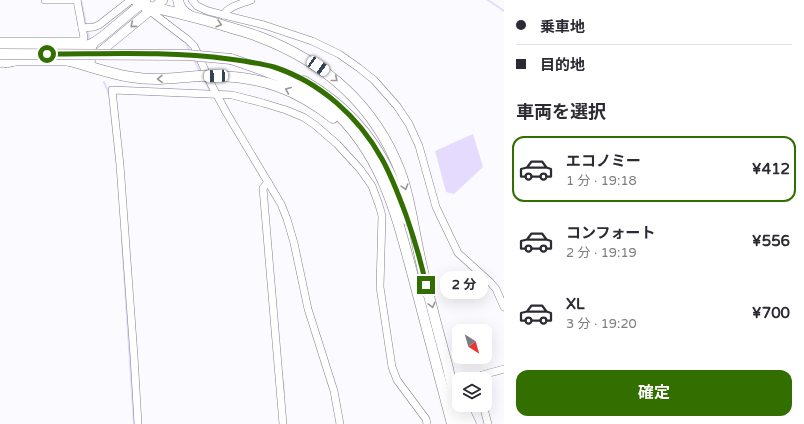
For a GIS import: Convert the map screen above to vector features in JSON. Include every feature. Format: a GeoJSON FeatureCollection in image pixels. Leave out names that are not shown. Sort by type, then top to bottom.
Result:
{"type":"FeatureCollection","features":[{"type":"Feature","properties":{"kind":"highway"},"geometry":{"type":"LineString","coordinates":[[178,0],[180,7],[187,14],[192,16]]}},
{"type":"Feature","properties":{"kind":"highway"},"geometry":{"type":"LineString","coordinates":[[137,1],[152,9],[192,16],[256,35],[292,51],[325,71],[352,94],[365,109],[393,154],[406,187],[419,254],[461,424]]}},
{"type":"Feature","properties":{"kind":"highway"},"geometry":{"type":"LineString","coordinates":[[93,43],[89,51],[89,58],[93,65],[99,69]]}},
{"type":"Feature","properties":{"kind":"highway"},"geometry":{"type":"LineString","coordinates":[[0,46],[13,47]]}},
{"type":"Feature","properties":{"kind":"highway"},"geometry":{"type":"LineString","coordinates":[[0,54],[188,55],[257,63],[273,67],[301,79],[325,94],[336,103],[356,122],[374,146],[390,173],[419,254]]}},
{"type":"Feature","properties":{"kind":"highway"},"geometry":{"type":"LineString","coordinates":[[231,59],[271,73],[309,91],[331,108],[350,128],[364,146],[385,183],[396,212],[452,424]]}},
{"type":"Feature","properties":{"kind":"highway"},"geometry":{"type":"LineString","coordinates":[[69,61],[123,76],[144,79],[235,76],[250,78],[278,86],[305,99],[328,114],[349,131],[364,146]]}},
{"type":"Feature","properties":{"kind":"highway"},"geometry":{"type":"LineString","coordinates":[[0,63],[13,62]]}},
{"type":"Feature","properties":{"kind":"highway"},"geometry":{"type":"LineString","coordinates":[[448,370],[452,381]]}},
{"type":"Feature","properties":{"kind":"highway"},"geometry":{"type":"LineString","coordinates":[[438,374],[445,424]]}},
{"type":"Feature","properties":{"kind":"highway"},"geometry":{"type":"LineString","coordinates":[[465,412],[471,424]]}},
{"type":"Feature","properties":{"kind":"main road"},"geometry":{"type":"LineString","coordinates":[[13,62],[78,61],[94,56],[163,0]]}},
{"type":"Feature","properties":{"kind":"main road"},"geometry":{"type":"LineString","coordinates":[[13,47],[75,48],[93,43],[110,31],[137,1]]}},
{"type":"Feature","properties":{"kind":"street"},"geometry":{"type":"LineString","coordinates":[[0,41],[81,41],[84,38],[85,28],[77,0],[45,0]]}},
{"type":"Feature","properties":{"kind":"street"},"geometry":{"type":"LineString","coordinates":[[192,0],[202,9],[264,25],[312,41],[339,54],[374,80],[397,106],[409,124],[419,146],[436,207],[458,252],[496,289],[504,306]]}},
{"type":"Feature","properties":{"kind":"street"},"geometry":{"type":"LineString","coordinates":[[223,15],[230,8],[251,0]]}},
{"type":"Feature","properties":{"kind":"street"},"geometry":{"type":"LineString","coordinates":[[85,28],[94,28],[137,1]]}},
{"type":"Feature","properties":{"kind":"street"},"geometry":{"type":"LineString","coordinates":[[152,9],[194,46],[211,84],[213,94],[226,112],[281,204],[294,243],[308,309],[334,391],[340,424]]}},
{"type":"Feature","properties":{"kind":"street"},"geometry":{"type":"LineString","coordinates":[[138,424],[120,165],[112,90],[232,95],[263,102],[303,117],[337,144],[360,169],[372,186],[379,205],[382,216],[380,287],[392,367],[397,380],[426,420],[427,424]]}},
{"type":"Feature","properties":{"kind":"street"},"geometry":{"type":"LineString","coordinates":[[268,182],[263,188],[283,424]]}},
{"type":"Feature","properties":{"kind":"street"},"geometry":{"type":"LineString","coordinates":[[492,372],[504,369]]}},
{"type":"Feature","properties":{"kind":"street"},"geometry":{"type":"LineString","coordinates":[[485,412],[488,424]]}},
{"type":"Feature","properties":{"kind":"shaded area"},"geometry":{"type":"Polygon","coordinates":[[[473,134],[483,167],[454,194],[446,192],[435,151],[473,134]]]}},
{"type":"Feature","properties":{"kind":"waterway"},"geometry":{"type":"LineString","coordinates":[[81,0],[89,38]]}},
{"type":"Feature","properties":{"kind":"waterway"},"geometry":{"type":"LineString","coordinates":[[488,0],[504,11]]}},
{"type":"Feature","properties":{"kind":"waterway"},"geometry":{"type":"LineString","coordinates":[[154,18],[186,43],[190,52]]}},
{"type":"Feature","properties":{"kind":"waterway"},"geometry":{"type":"LineString","coordinates":[[194,59],[200,72]]}},
{"type":"Feature","properties":{"kind":"waterway"},"geometry":{"type":"LineString","coordinates":[[204,79],[211,93]]}},
{"type":"Feature","properties":{"kind":"waterway"},"geometry":{"type":"LineString","coordinates":[[104,82],[110,96]]}},
{"type":"Feature","properties":{"kind":"waterway"},"geometry":{"type":"LineString","coordinates":[[122,240],[134,424]]}},
{"type":"Feature","properties":{"kind":"waterway"},"geometry":{"type":"LineString","coordinates":[[283,381],[284,393]]}},
{"type":"Feature","properties":{"kind":"route"},"geometry":{"type":"LineString","coordinates":[[47,54],[209,56],[257,63],[273,67],[313,86],[336,103],[356,122],[383,159],[396,187],[419,254],[426,285]]}}]}
